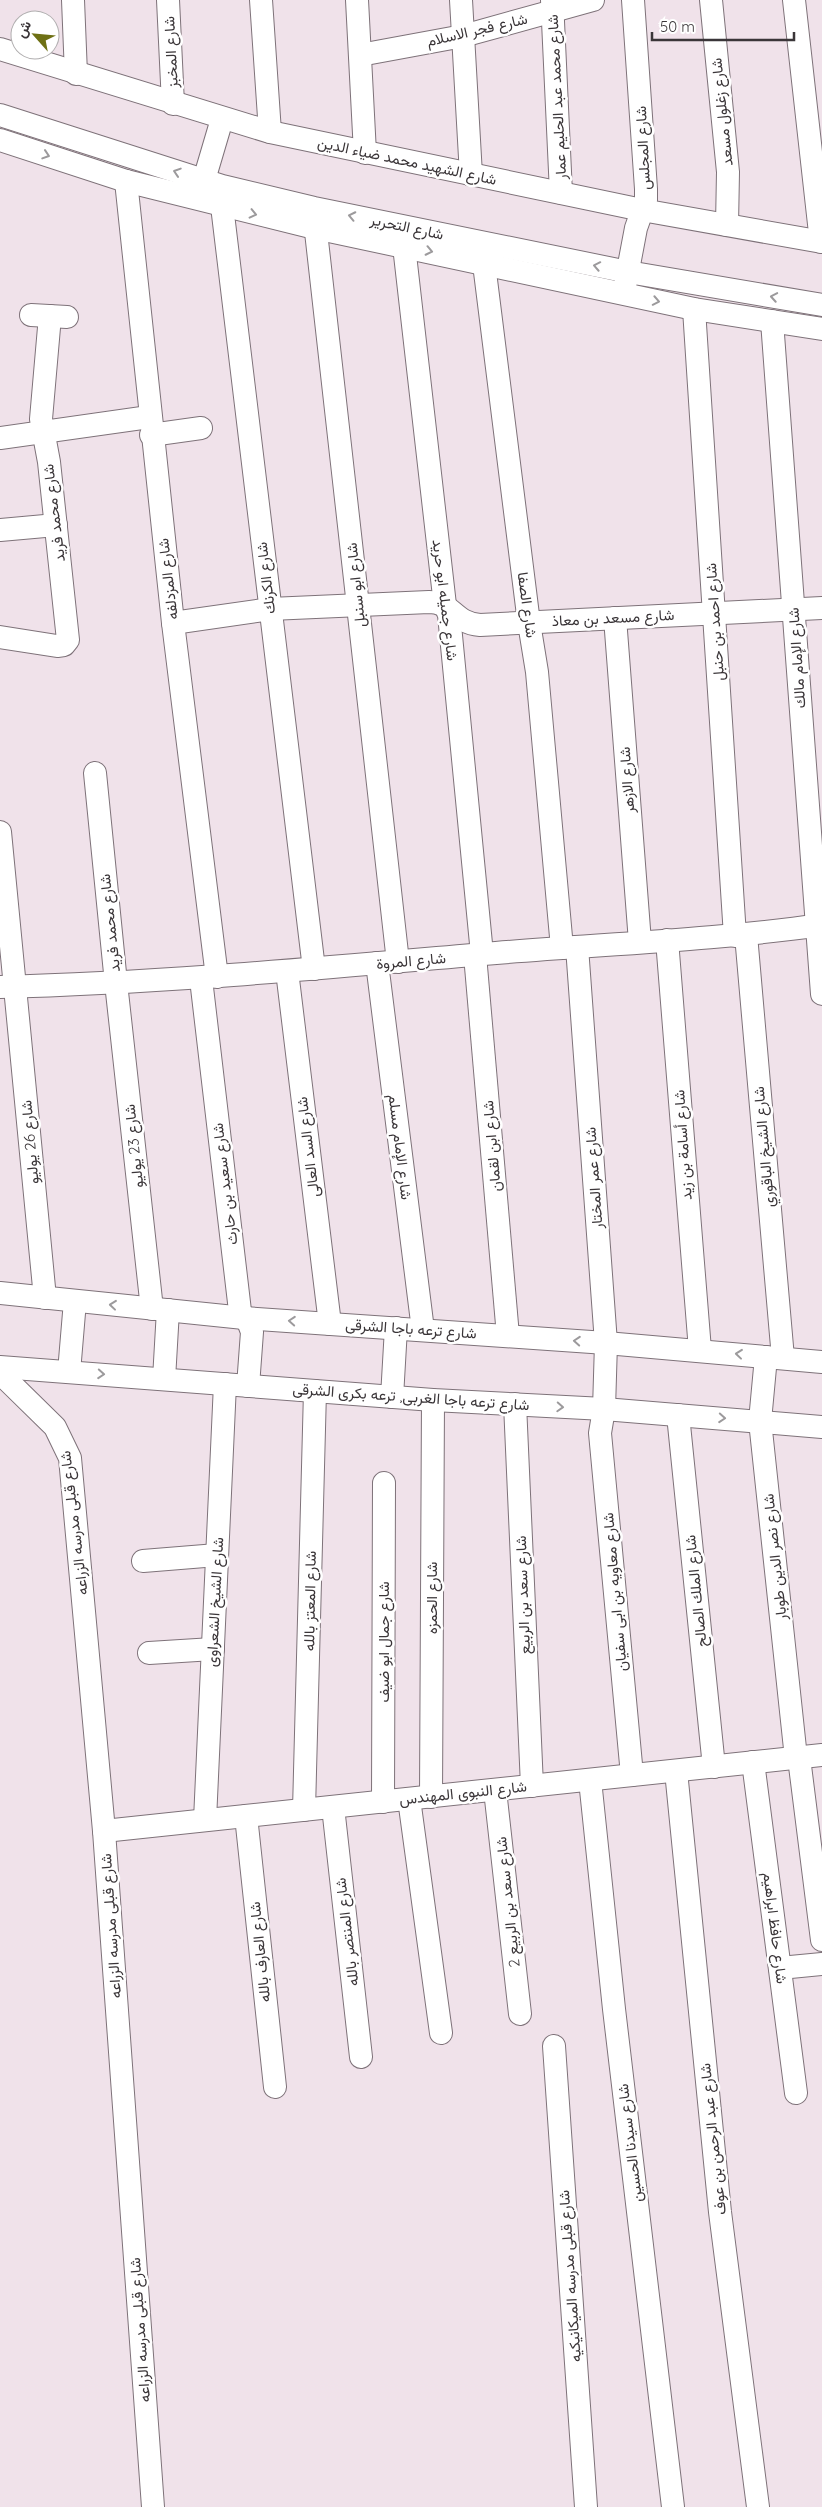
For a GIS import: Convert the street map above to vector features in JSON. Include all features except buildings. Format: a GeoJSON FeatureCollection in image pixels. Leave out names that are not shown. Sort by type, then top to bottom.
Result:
{"type":"FeatureCollection","features":[{"type":"Feature","properties":{"kind":"street"},"geometry":{"type":"LineString","coordinates":[[73,0],[76,74]]}},
{"type":"Feature","properties":{"kind":"street","name":"شارع المخبز"},"geometry":{"type":"LineString","coordinates":[[168,0],[173,104]]}},
{"type":"Feature","properties":{"kind":"street"},"geometry":{"type":"LineString","coordinates":[[261,0],[270,132]]}},
{"type":"Feature","properties":{"kind":"street"},"geometry":{"type":"LineString","coordinates":[[356,0],[365,152]]}},
{"type":"Feature","properties":{"kind":"street"},"geometry":{"type":"LineString","coordinates":[[461,0],[471,175]]}},
{"type":"Feature","properties":{"kind":"street","name":"شارع فجر الاسلام"},"geometry":{"type":"LineString","coordinates":[[360,55],[463,36],[552,6],[593,0]]}},
{"type":"Feature","properties":{"kind":"street","name":"شارع المجلس"},"geometry":{"type":"LineString","coordinates":[[624,294],[636,228],[646,189],[633,0]]}},
{"type":"Feature","properties":{"kind":"street","name":"شارع زغلول مسعد"},"geometry":{"type":"LineString","coordinates":[[711,0],[728,172],[727,225]]}},
{"type":"Feature","properties":{"kind":"street"},"geometry":{"type":"LineString","coordinates":[[794,0],[822,242]]}},
{"type":"Feature","properties":{"kind":"street","name":"شارع محمد عبد الحليم عمار"},"geometry":{"type":"LineString","coordinates":[[552,6],[561,193]]}},
{"type":"Feature","properties":{"kind":"street","name":"شارع الشهيد محمد ضياء الدين"},"geometry":{"type":"LineString","coordinates":[[0,49],[173,104],[270,132],[642,210],[822,242]]}},
{"type":"Feature","properties":{"kind":"street","name":"شارع التحرير"},"geometry":{"type":"LineString","coordinates":[[0,115],[216,191],[315,218],[404,246],[694,308],[822,329]]}},
{"type":"Feature","properties":{"kind":"street"},"geometry":{"type":"LineString","coordinates":[[216,191],[222,119]]}},
{"type":"Feature","properties":{"kind":"street","name":"شارع التحرير"},"geometry":{"type":"LineString","coordinates":[[0,140],[126,181],[216,191]]}},
{"type":"Feature","properties":{"kind":"street","name":"شارع المزدلفه"},"geometry":{"type":"LineString","coordinates":[[126,181],[150,426],[173,623],[209,978]]}},
{"type":"Feature","properties":{"kind":"street","name":"شارع الكرنك"},"geometry":{"type":"LineString","coordinates":[[216,191],[314,969]]}},
{"type":"Feature","properties":{"kind":"street","name":"شارع التحرير"},"geometry":{"type":"LineString","coordinates":[[315,218],[822,305]]}},
{"type":"Feature","properties":{"kind":"street","name":"شارع ابو سنبل"},"geometry":{"type":"LineString","coordinates":[[315,218],[358,605],[388,962]]}},
{"type":"Feature","properties":{"kind":"street","name":"شارع جميله ابو حريد"},"geometry":{"type":"LineString","coordinates":[[404,246],[445,605],[448,615],[479,955]]}},
{"type":"Feature","properties":{"kind":"street","name":"شارع الصفا"},"geometry":{"type":"LineString","coordinates":[[484,264],[529,623],[537,672],[570,947]]}},
{"type":"Feature","properties":{"kind":"street","name":"شارع احمد بن حنبل"},"geometry":{"type":"LineString","coordinates":[[694,308],[714,613],[740,935]]}},
{"type":"Feature","properties":{"kind":"street","name":"شارع محمد فريد"},"geometry":{"type":"LineString","coordinates":[[0,637],[57,646],[64,645],[68,640],[41,404],[50,316]]}},
{"type":"Feature","properties":{"kind":"street","name":"شارع الإمام مالك"},"geometry":{"type":"LineString","coordinates":[[772,321],[819,925],[822,994]]}},
{"type":"Feature","properties":{"kind":"street"},"geometry":{"type":"LineString","coordinates":[[0,438],[43,432],[150,426],[201,428]]}},
{"type":"Feature","properties":{"kind":"street"},"geometry":{"type":"LineString","coordinates":[[0,530],[56,525]]}},
{"type":"Feature","properties":{"kind":"street"},"geometry":{"type":"LineString","coordinates":[[173,623],[270,609],[429,602],[445,605]]}},
{"type":"Feature","properties":{"kind":"street","name":"شارع مسعد بن معاذ"},"geometry":{"type":"LineString","coordinates":[[445,605],[459,620],[469,624],[529,623],[822,608]]}},
{"type":"Feature","properties":{"kind":"street","name":"شارع الازهر"},"geometry":{"type":"LineString","coordinates":[[615,618],[640,942]]}},
{"type":"Feature","properties":{"kind":"street","name":"شارع محمد فريد"},"geometry":{"type":"LineString","coordinates":[[95,773],[116,983]]}},
{"type":"Feature","properties":{"kind":"street","name":"شارع 26 يوليو"},"geometry":{"type":"LineString","coordinates":[[0,832],[8,987],[44,1298]]}},
{"type":"Feature","properties":{"kind":"street","name":"شارع المروة"},"geometry":{"type":"LineString","coordinates":[[8,987],[209,978],[570,947],[740,935],[819,925]]}},
{"type":"Feature","properties":{"kind":"street","name":"شارع الشيخ الباقوري"},"geometry":{"type":"LineString","coordinates":[[740,935],[774,1358]]}},
{"type":"Feature","properties":{"kind":"street","name":"شارع أسامة بن زيد"},"geometry":{"type":"LineString","coordinates":[[667,940],[700,1350]]}},
{"type":"Feature","properties":{"kind":"street","name":"شارع عمر المختار"},"geometry":{"type":"LineString","coordinates":[[570,947],[606,1343],[604,1409]]}},
{"type":"Feature","properties":{"kind":"street","name":"شارع ابن لقمان"},"geometry":{"type":"LineString","coordinates":[[479,955],[508,1336]]}},
{"type":"Feature","properties":{"kind":"street","name":"شارع الإمام مسلم"},"geometry":{"type":"LineString","coordinates":[[388,962],[423,1330]]}},
{"type":"Feature","properties":{"kind":"street","name":"شارع السد العالى"},"geometry":{"type":"LineString","coordinates":[[287,971],[330,1324]]}},
{"type":"Feature","properties":{"kind":"street","name":"شارع سعيد بن حارث"},"geometry":{"type":"LineString","coordinates":[[209,978],[239,1303],[244,1318],[252,1332],[248,1386]]}},
{"type":"Feature","properties":{"kind":"street","name":"شارع 23 يوليو"},"geometry":{"type":"LineString","coordinates":[[116,983],[160,1310],[164,1379]]}},
{"type":"Feature","properties":{"kind":"street","name":"شارع ترعه باجا الشرقى"},"geometry":{"type":"LineString","coordinates":[[0,1293],[244,1318],[700,1350],[822,1362]]}},
{"type":"Feature","properties":{"kind":"street"},"geometry":{"type":"LineString","coordinates":[[69,1372],[75,1301]]}},
{"type":"Feature","properties":{"kind":"street"},"geometry":{"type":"LineString","coordinates":[[392,1397],[396,1328]]}},
{"type":"Feature","properties":{"kind":"street","name":"شارع نصر الدين طوبار"},"geometry":{"type":"LineString","coordinates":[[774,1358],[760,1421],[798,1758],[822,1940]]}},
{"type":"Feature","properties":{"kind":"street","name":"شارع ترعه باجا الغربى, ترعه بكرى الشرقى"},"geometry":{"type":"LineString","coordinates":[[0,1367],[433,1400],[604,1409],[822,1427]]}},
{"type":"Feature","properties":{"kind":"street","name":"شارع قبلى مدرسه الزراعه"},"geometry":{"type":"LineString","coordinates":[[0,1373],[55,1427],[70,1458],[104,1831],[153,2507]]}},
{"type":"Feature","properties":{"kind":"street","name":"شارع الشيخ الشعراوى"},"geometry":{"type":"LineString","coordinates":[[205,1820],[225,1384]]}},
{"type":"Feature","properties":{"kind":"street","name":"شارع المعتز بالله"},"geometry":{"type":"LineString","coordinates":[[304,1810],[315,1391]]}},
{"type":"Feature","properties":{"kind":"street","name":"شارع الحمزه"},"geometry":{"type":"LineString","coordinates":[[433,1400],[420,1798],[440,2032]]}},
{"type":"Feature","properties":{"kind":"street","name":"شارع سعد بن الربيع"},"geometry":{"type":"LineString","coordinates":[[515,1404],[532,1786]]}},
{"type":"Feature","properties":{"kind":"street","name":"شارع معاويه بن ابى سفيان"},"geometry":{"type":"LineString","coordinates":[[604,1409],[600,1433],[632,1775]]}},
{"type":"Feature","properties":{"kind":"street","name":"شارع الملك الصالح"},"geometry":{"type":"LineString","coordinates":[[678,1415],[714,1767]]}},
{"type":"Feature","properties":{"kind":"street","name":"شارع جمال ابو ضيف"},"geometry":{"type":"LineString","coordinates":[[383,1802],[384,1483]]}},
{"type":"Feature","properties":{"kind":"street"},"geometry":{"type":"LineString","coordinates":[[143,1561],[217,1555]]}},
{"type":"Feature","properties":{"kind":"street"},"geometry":{"type":"LineString","coordinates":[[149,1653],[213,1649]]}},
{"type":"Feature","properties":{"kind":"street","name":"شارع النبوى المهندس"},"geometry":{"type":"LineString","coordinates":[[104,1831],[822,1755]]}},
{"type":"Feature","properties":{"kind":"street","name":"شارع حافظ ابراهيم"},"geometry":{"type":"LineString","coordinates":[[753,1762],[796,2093]]}},
{"type":"Feature","properties":{"kind":"street","name":"شارع عبد الرحمن بن عوف"},"geometry":{"type":"LineString","coordinates":[[676,1771],[720,2212],[758,2507]]}},
{"type":"Feature","properties":{"kind":"street","name":"شارع سيدنا الحسين"},"geometry":{"type":"LineString","coordinates":[[590,1780],[614,2009],[673,2507]]}},
{"type":"Feature","properties":{"kind":"street","name":"شارع سعد بن الربيع 2"},"geometry":{"type":"LineString","coordinates":[[495,1790],[520,2014]]}},
{"type":"Feature","properties":{"kind":"street","name":"شارع المنتصر بالله"},"geometry":{"type":"LineString","coordinates":[[333,1807],[362,2057]]}},
{"type":"Feature","properties":{"kind":"street","name":"شارع العارف بالله"},"geometry":{"type":"LineString","coordinates":[[246,1816],[275,2087]]}},
{"type":"Feature","properties":{"kind":"street"},"geometry":{"type":"LineString","coordinates":[[780,1968],[822,1964]]}},
{"type":"Feature","properties":{"kind":"street","name":"شارع قبلى مدرسه الميكانيكيه"},"geometry":{"type":"LineString","coordinates":[[554,2046],[586,2507]]}}]}
